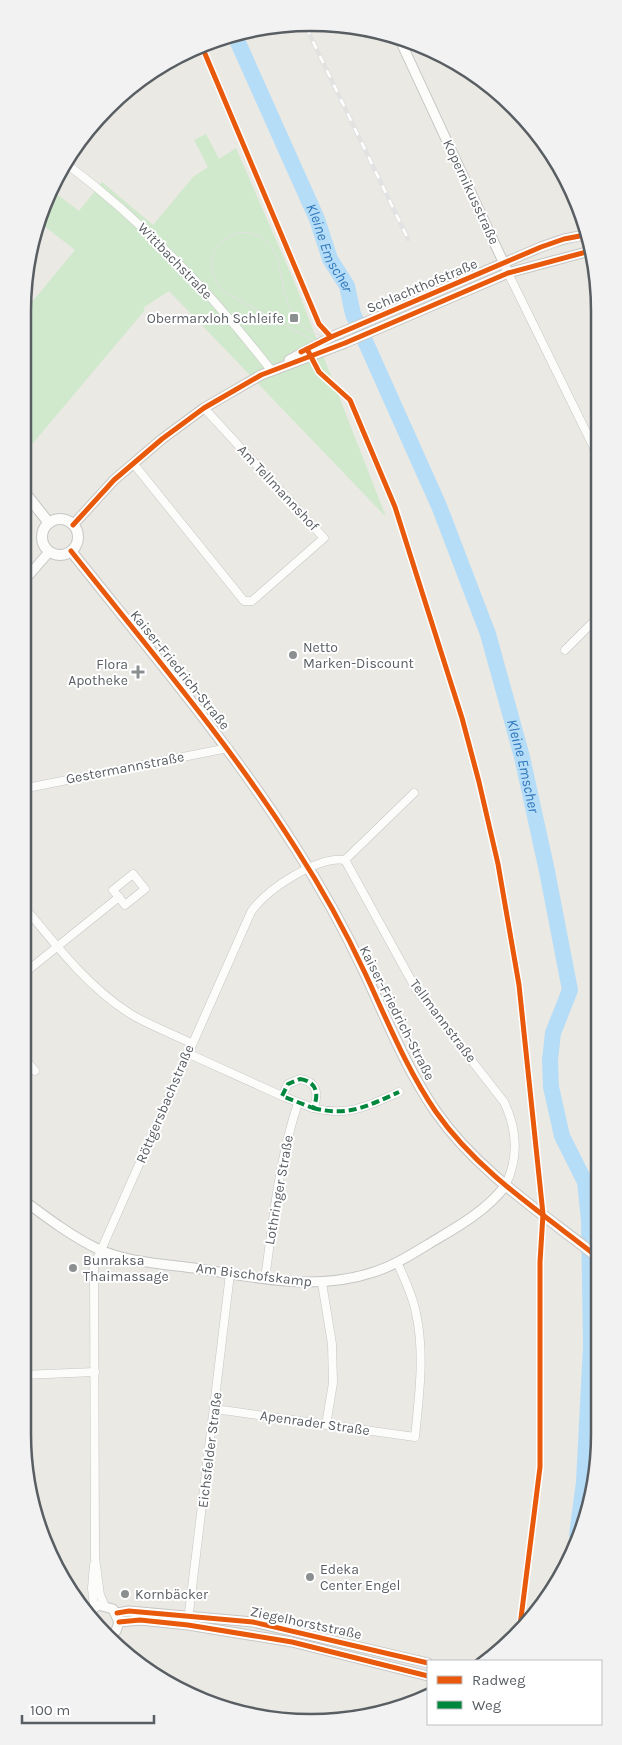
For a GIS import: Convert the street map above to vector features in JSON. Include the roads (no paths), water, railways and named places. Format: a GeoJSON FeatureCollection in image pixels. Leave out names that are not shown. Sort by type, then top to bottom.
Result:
{"type":"FeatureCollection","features":[{"type":"Feature","properties":{"kind":"main road"},"geometry":{"type":"LineString","coordinates":[[31,500],[49,523]]}},
{"type":"Feature","properties":{"kind":"main road"},"geometry":{"type":"LineString","coordinates":[[64,520],[73,525],[78,535],[72,551],[60,555],[49,552],[42,540],[44,531],[49,523],[64,520]]}},
{"type":"Feature","properties":{"kind":"main road","name":"Kaiser-Friedrich-Straße"},"geometry":{"type":"LineString","coordinates":[[72,551],[228,748],[265,800],[309,869],[363,969],[418,1083],[436,1112],[458,1140],[505,1186],[591,1251]]}},
{"type":"Feature","properties":{"kind":"street","name":"Kopernikusstraße"},"geometry":{"type":"LineString","coordinates":[[403,47],[508,273],[591,442]]}},
{"type":"Feature","properties":{"kind":"street","name":"Wittbachstraße"},"geometry":{"type":"LineString","coordinates":[[71,168],[139,223],[226,314],[271,370]]}},
{"type":"Feature","properties":{"kind":"street","name":"Schlachthofstraße"},"geometry":{"type":"LineString","coordinates":[[271,370],[345,342],[382,321],[504,263],[541,247],[564,239],[580,236]]}},
{"type":"Feature","properties":{"kind":"street","name":"Schlachthofstraße"},"geometry":{"type":"LineString","coordinates":[[73,525],[133,462],[204,408],[340,333],[382,321],[508,273],[584,253]]}},
{"type":"Feature","properties":{"kind":"street","name":"Am Tellmannshof"},"geometry":{"type":"LineString","coordinates":[[133,462],[244,601],[252,601],[324,538],[204,408]]}},
{"type":"Feature","properties":{"kind":"street"},"geometry":{"type":"LineString","coordinates":[[31,573],[49,552]]}},
{"type":"Feature","properties":{"kind":"street"},"geometry":{"type":"LineString","coordinates":[[565,650],[591,624]]}},
{"type":"Feature","properties":{"kind":"street","name":"Gestermannstraße"},"geometry":{"type":"LineString","coordinates":[[31,787],[228,748]]}},
{"type":"Feature","properties":{"kind":"street"},"geometry":{"type":"LineString","coordinates":[[309,869],[327,860],[345,860],[414,793]]}},
{"type":"Feature","properties":{"kind":"street","name":"Tellmannstraße"},"geometry":{"type":"LineString","coordinates":[[345,860],[416,989],[504,1102],[512,1118],[516,1153],[513,1171],[505,1186]]}},
{"type":"Feature","properties":{"kind":"street","name":"Röttgersbachstraße"},"geometry":{"type":"LineString","coordinates":[[104,1604],[100,1595],[95,1558],[94,1266],[191,1043],[251,912],[259,900],[276,886],[309,869]]}},
{"type":"Feature","properties":{"kind":"street"},"geometry":{"type":"LineString","coordinates":[[31,968],[119,897]]}},
{"type":"Feature","properties":{"kind":"street"},"geometry":{"type":"LineString","coordinates":[[31,915],[80,974],[130,1014],[191,1043]]}},
{"type":"Feature","properties":{"kind":"street"},"geometry":{"type":"LineString","coordinates":[[187,1053],[298,1103],[333,1113],[362,1108],[399,1092]]}},
{"type":"Feature","properties":{"kind":"street"},"geometry":{"type":"LineString","coordinates":[[31,1066],[35,1071]]}},
{"type":"Feature","properties":{"kind":"street"},"geometry":{"type":"LineString","coordinates":[[282,1096],[288,1084],[294,1080],[306,1080],[312,1083],[317,1095],[313,1108]]}},
{"type":"Feature","properties":{"kind":"street","name":"Lothringer Straße"},"geometry":{"type":"LineString","coordinates":[[265,1279],[279,1180],[288,1132],[298,1103]]}},
{"type":"Feature","properties":{"kind":"street","name":"Am Bischofskamp"},"geometry":{"type":"LineString","coordinates":[[31,1205],[78,1238],[100,1250],[138,1260],[230,1274],[265,1279],[322,1283],[346,1280],[375,1272],[397,1262],[444,1235],[472,1216],[498,1195],[505,1186]]}},
{"type":"Feature","properties":{"kind":"street","name":"Apenrader Straße"},"geometry":{"type":"LineString","coordinates":[[215,1409],[415,1437],[421,1363],[420,1336],[415,1307],[397,1262]]}},
{"type":"Feature","properties":{"kind":"street","name":"Eichsfelder Straße"},"geometry":{"type":"LineString","coordinates":[[188,1621],[230,1274]]}},
{"type":"Feature","properties":{"kind":"street"},"geometry":{"type":"LineString","coordinates":[[322,1283],[332,1344],[333,1383],[326,1425]]}},
{"type":"Feature","properties":{"kind":"street"},"geometry":{"type":"LineString","coordinates":[[31,1375],[95,1372]]}},
{"type":"Feature","properties":{"kind":"street","name":"Röttgersbachstraße"},"geometry":{"type":"LineString","coordinates":[[90,1605],[95,1558]]}},
{"type":"Feature","properties":{"kind":"street"},"geometry":{"type":"LineString","coordinates":[[93,1609],[104,1604],[118,1618],[112,1631]]}},
{"type":"Feature","properties":{"kind":"street","name":"Ziegelhorststraße"},"geometry":{"type":"LineString","coordinates":[[118,1618],[253,1622],[427,1663]]}},
{"type":"Feature","properties":{"kind":"street","name":"Ziegelhorststraße"},"geometry":{"type":"LineString","coordinates":[[188,1621],[292,1642],[427,1676]]}},
{"type":"Feature","properties":{"kind":"waterway","name":"Kleine Emscher"},"geometry":{"type":"LineString","coordinates":[[238,41],[317,219],[330,259],[347,286],[353,314],[439,506],[488,634],[522,757],[570,990],[553,1033],[550,1060],[551,1087],[562,1136],[585,1182],[589,1220],[591,1346]]}},
{"type":"Feature","properties":{"kind":"waterway","name":"Kleine Emscher"},"geometry":{"type":"LineString","coordinates":[[581,1507],[584,1482],[591,1346]]}},
{"type":"Feature","properties":{"kind":"tram line"},"geometry":{"type":"LineString","coordinates":[[581,241],[540,252],[347,335],[336,336],[314,333],[304,327],[295,317],[289,306],[276,256],[271,246],[264,239],[250,233],[237,233],[226,238],[218,247],[213,258],[212,270],[216,283],[227,294],[315,341],[335,344],[508,271],[583,249]]}},
{"type":"Feature","properties":{"kind":"railway"},"geometry":{"type":"LineString","coordinates":[[308,31],[408,239]]}},
{"type":"Feature","properties":{"kind":"place","name":"Obermarxloh Schleife"},"geometry":{"type":"Point","coordinates":[294,318]}},
{"type":"Feature","properties":{"kind":"place","name":"Netto Marken-Discount"},"geometry":{"type":"Point","coordinates":[293,655]}},
{"type":"Feature","properties":{"kind":"place","name":"Flora Apotheke"},"geometry":{"type":"Point","coordinates":[138,672]}},
{"type":"Feature","properties":{"kind":"place","name":"Bunraksa Thaimassage"},"geometry":{"type":"Point","coordinates":[73,1268]}},
{"type":"Feature","properties":{"kind":"place","name":"Edeka Center Engel"},"geometry":{"type":"Point","coordinates":[310,1577]}},
{"type":"Feature","properties":{"kind":"place","name":"Kornbäcker"},"geometry":{"type":"Point","coordinates":[125,1594]}}]}
